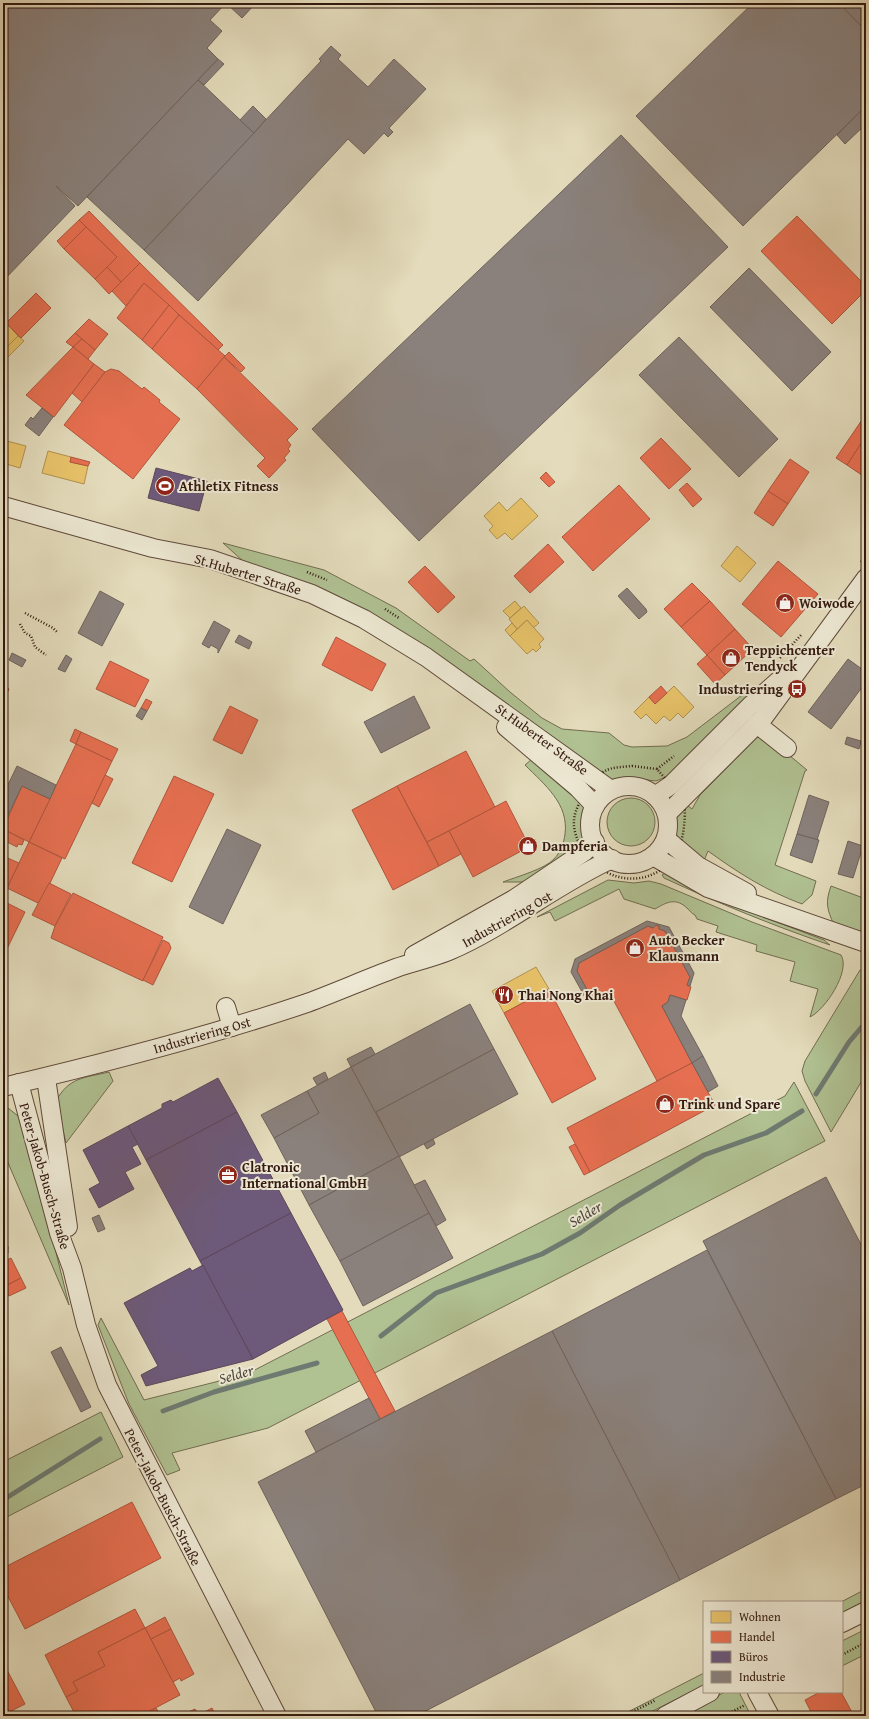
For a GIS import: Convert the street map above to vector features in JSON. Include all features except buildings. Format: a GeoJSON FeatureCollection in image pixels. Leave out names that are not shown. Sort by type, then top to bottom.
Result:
{"type":"FeatureCollection","features":[{"type":"Feature","properties":{"kind":"street","name":"St.Huberter Straße"},"geometry":{"type":"LineString","coordinates":[[3,506],[153,548],[210,559],[312,594],[396,637],[426,656],[471,691],[494,704],[525,730],[611,790]]}},
{"type":"Feature","properties":{"kind":"street"},"geometry":{"type":"LineString","coordinates":[[667,814],[682,801],[757,724],[866,578]]}},
{"type":"Feature","properties":{"kind":"street"},"geometry":{"type":"LineString","coordinates":[[656,796],[671,785],[750,706],[812,651]]}},
{"type":"Feature","properties":{"kind":"street","name":"St.Huberter Straße"},"geometry":{"type":"LineString","coordinates":[[471,691],[478,700],[524,744],[578,788],[586,807]]}},
{"type":"Feature","properties":{"kind":"street"},"geometry":{"type":"LineString","coordinates":[[757,724],[787,748]]}},
{"type":"Feature","properties":{"kind":"street"},"geometry":{"type":"LineString","coordinates":[[629,786],[639,787],[656,796],[667,814],[668,831],[666,839],[653,856],[637,863],[611,867],[605,855],[595,842],[586,807],[611,790],[629,786]]}},
{"type":"Feature","properties":{"kind":"street"},"geometry":{"type":"LineString","coordinates":[[666,839],[698,866],[795,919]]}},
{"type":"Feature","properties":{"kind":"street","name":"Industriering Ost"},"geometry":{"type":"LineString","coordinates":[[397,968],[422,949],[514,899],[584,852],[595,842]]}},
{"type":"Feature","properties":{"kind":"street"},"geometry":{"type":"LineString","coordinates":[[653,856],[708,888],[866,943]]}},
{"type":"Feature","properties":{"kind":"street","name":"Industriering Ost"},"geometry":{"type":"LineString","coordinates":[[11,1085],[46,1078],[228,1015],[307,1002],[447,951],[481,936],[596,866],[611,867]]}},
{"type":"Feature","properties":{"kind":"street","name":"Peter-Jakob-Busch-Straße"},"geometry":{"type":"LineString","coordinates":[[46,1078],[72,1268],[86,1324],[107,1385],[278,1716]]}},
{"type":"Feature","properties":{"kind":"street","name":"Peter-Jakob-Busch-Straße"},"geometry":{"type":"LineString","coordinates":[[11,1085],[59,1233],[72,1268]]}},
{"type":"Feature","properties":{"kind":"street"},"geometry":{"type":"LineString","coordinates":[[843,1622],[866,1611]]}},
{"type":"Feature","properties":{"kind":"street"},"geometry":{"type":"LineString","coordinates":[[665,1716],[708,1693]]}},
{"type":"Feature","properties":{"kind":"street"},"geometry":{"type":"LineString","coordinates":[[758,1693],[770,1716]]}},
{"type":"Feature","properties":{"kind":"path"},"geometry":{"type":"LineString","coordinates":[[25,613],[53,628],[58,633]]}},
{"type":"Feature","properties":{"kind":"path"},"geometry":{"type":"LineString","coordinates":[[20,624],[25,633],[31,636],[35,647],[46,655]]}},
{"type":"Feature","properties":{"kind":"path"},"geometry":{"type":"LineString","coordinates":[[574,844],[577,840],[574,830],[574,815],[586,807]]}},
{"type":"Feature","properties":{"kind":"path"},"geometry":{"type":"LineString","coordinates":[[611,867],[625,879],[649,876]]}},
{"type":"Feature","properties":{"kind":"path"},"geometry":{"type":"LineString","coordinates":[[843,1654],[866,1642]]}},
{"type":"Feature","properties":{"kind":"green space"},"geometry":{"type":"Polygon","coordinates":[[[223,543],[324,570],[396,608],[470,661],[474,659],[510,692],[542,718],[562,729],[609,733],[624,745],[632,747],[667,746],[687,737],[750,689],[745,704],[676,773],[656,781],[630,778],[614,781],[427,648],[244,562],[223,543]]]}},
{"type":"Feature","properties":{"kind":"green space"},"geometry":{"type":"Polygon","coordinates":[[[766,736],[807,770],[805,771],[775,865],[816,881],[812,895],[802,904],[753,881],[708,851],[703,863],[685,848],[676,834],[676,816],[686,804],[692,809],[700,795],[757,737],[766,736]]]}},
{"type":"Feature","properties":{"kind":"green space"},"geometry":{"type":"Polygon","coordinates":[[[532,759],[584,805],[586,811],[586,831],[584,840],[576,851],[532,882],[503,882],[550,863],[558,854],[564,841],[565,823],[563,813],[559,804],[548,788],[525,765],[532,759]]]}},
{"type":"Feature","properties":{"kind":"green space"},"geometry":{"type":"Polygon","coordinates":[[[626,798],[636,798],[648,805],[655,817],[655,827],[648,839],[636,846],[626,846],[618,842],[611,835],[607,827],[607,817],[611,809],[618,802],[626,798]]]}},
{"type":"Feature","properties":{"kind":"green space"},"geometry":{"type":"Polygon","coordinates":[[[667,872],[740,908],[824,940],[830,945],[767,922],[684,887],[664,878],[662,875],[667,872]]]}},
{"type":"Feature","properties":{"kind":"green space"},"geometry":{"type":"Polygon","coordinates":[[[608,880],[634,883],[649,881],[661,884],[752,922],[841,955],[843,962],[840,980],[823,1007],[810,1017],[818,989],[790,981],[795,962],[756,951],[757,945],[716,932],[718,926],[697,919],[695,915],[684,905],[672,902],[655,909],[624,899],[619,889],[555,921],[550,912],[537,917],[608,880]]]}},
{"type":"Feature","properties":{"kind":"green space"},"geometry":{"type":"Polygon","coordinates":[[[831,886],[866,899],[866,935],[834,925],[827,902],[831,886]]]}},
{"type":"Feature","properties":{"kind":"green space"},"geometry":{"type":"Polygon","coordinates":[[[860,970],[866,971],[866,1074],[831,1132],[805,1081],[802,1071],[805,1061],[860,970]]]}},
{"type":"Feature","properties":{"kind":"green space"},"geometry":{"type":"Polygon","coordinates":[[[109,1072],[113,1081],[66,1143],[56,1101],[66,1087],[72,1083],[85,1077],[109,1072]]]}},
{"type":"Feature","properties":{"kind":"green space"},"geometry":{"type":"Polygon","coordinates":[[[794,1082],[825,1141],[268,1428],[172,1453],[180,1470],[167,1475],[129,1404],[98,1325],[101,1318],[144,1400],[247,1374],[785,1096],[794,1082]]]}},
{"type":"Feature","properties":{"kind":"green space"},"geometry":{"type":"Polygon","coordinates":[[[3,1104],[18,1116],[25,1127],[69,1305],[6,1158],[3,1157],[3,1104]]]}},
{"type":"Feature","properties":{"kind":"green space"},"geometry":{"type":"Polygon","coordinates":[[[101,1412],[123,1457],[3,1519],[3,1462],[101,1412]]]}},
{"type":"Feature","properties":{"kind":"green space"},"geometry":{"type":"Polygon","coordinates":[[[866,1589],[866,1601],[843,1612],[843,1601],[866,1589]]]}},
{"type":"Feature","properties":{"kind":"green space"},"geometry":{"type":"Polygon","coordinates":[[[866,1629],[866,1654],[843,1666],[843,1640],[866,1629]]]}},
{"type":"Feature","properties":{"kind":"green space"},"geometry":{"type":"Polygon","coordinates":[[[703,1674],[703,1686],[643,1716],[620,1716],[703,1674]]]}},
{"type":"Feature","properties":{"kind":"green space"},"geometry":{"type":"Polygon","coordinates":[[[723,1693],[740,1693],[750,1714],[746,1716],[678,1716],[723,1693]]]}},
{"type":"Feature","properties":{"kind":"waterway","name":"Selder"},"geometry":{"type":"LineString","coordinates":[[816,1094],[849,1042],[866,1022]]}},
{"type":"Feature","properties":{"kind":"waterway","name":"Selder"},"geometry":{"type":"LineString","coordinates":[[381,1336],[436,1293],[542,1254],[580,1233],[620,1205],[704,1155],[766,1133],[802,1111]]}},
{"type":"Feature","properties":{"kind":"waterway","name":"Selder"},"geometry":{"type":"LineString","coordinates":[[163,1411],[214,1392],[317,1363]]}},
{"type":"Feature","properties":{"kind":"waterway","name":"Selder"},"geometry":{"type":"LineString","coordinates":[[3,1500],[100,1439]]}},
{"type":"Feature","properties":{"kind":"place","name":"AthletiX Fitness"},"geometry":{"type":"Point","coordinates":[165,486]}},
{"type":"Feature","properties":{"kind":"place","name":"Woiwode"},"geometry":{"type":"Point","coordinates":[785,603]}},
{"type":"Feature","properties":{"kind":"place","name":"Teppichcenter Tendyck"},"geometry":{"type":"Point","coordinates":[731,658]}},
{"type":"Feature","properties":{"kind":"place","name":"Industriering"},"geometry":{"type":"Point","coordinates":[797,689]}},
{"type":"Feature","properties":{"kind":"place","name":"Dampferia"},"geometry":{"type":"Point","coordinates":[528,846]}},
{"type":"Feature","properties":{"kind":"place","name":"Auto Becker Klausmann"},"geometry":{"type":"Point","coordinates":[635,948]}},
{"type":"Feature","properties":{"kind":"place","name":"Thai Nong Khai"},"geometry":{"type":"Point","coordinates":[504,995]}},
{"type":"Feature","properties":{"kind":"place","name":"Trink und Spare"},"geometry":{"type":"Point","coordinates":[665,1104]}},
{"type":"Feature","properties":{"kind":"place","name":"Clatronic International GmbH"},"geometry":{"type":"Point","coordinates":[228,1175]}}]}
